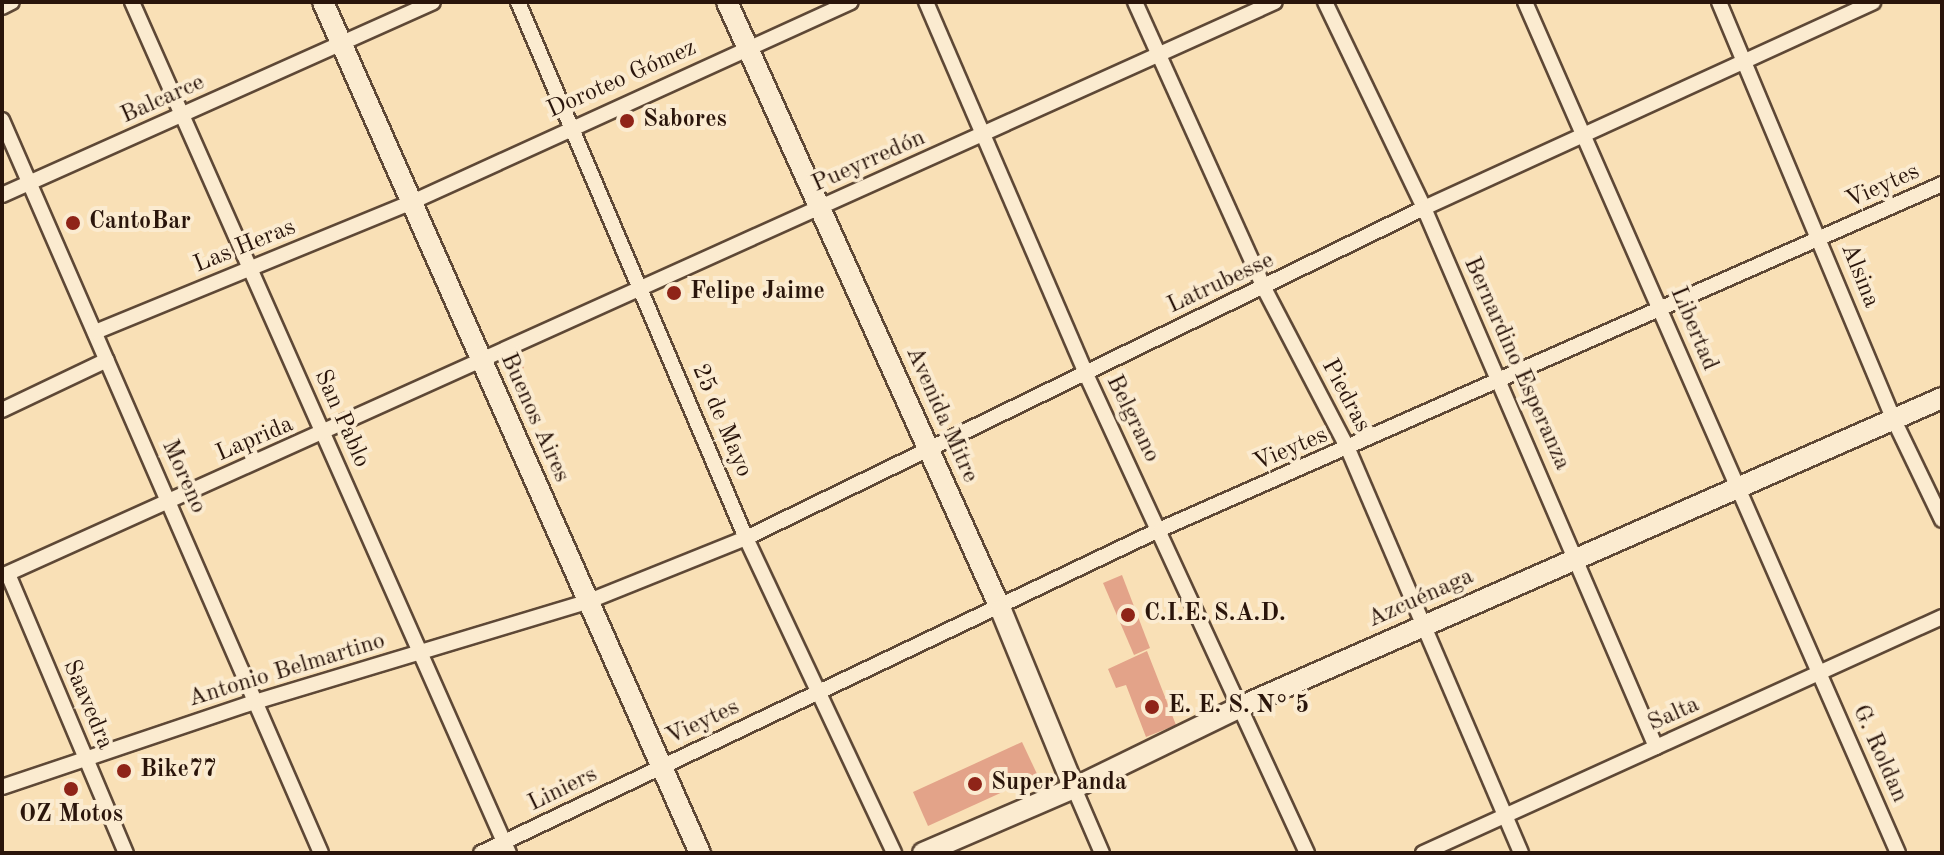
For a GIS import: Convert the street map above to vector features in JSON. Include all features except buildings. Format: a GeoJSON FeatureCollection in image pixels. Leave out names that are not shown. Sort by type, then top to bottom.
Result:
{"type":"FeatureCollection","features":[{"type":"Feature","properties":{"kind":"street"},"geometry":{"type":"LineString","coordinates":[[2,7],[12,2]]}},
{"type":"Feature","properties":{"kind":"street","name":"San Pablo"},"geometry":{"type":"LineString","coordinates":[[132,2],[507,848]]}},
{"type":"Feature","properties":{"kind":"street","name":"Buenos Aires"},"geometry":{"type":"LineString","coordinates":[[323,2],[700,853]]}},
{"type":"Feature","properties":{"kind":"street","name":"Balcarce"},"geometry":{"type":"LineString","coordinates":[[2,195],[433,2]]}},
{"type":"Feature","properties":{"kind":"street","name":"25 de Mayo"},"geometry":{"type":"LineString","coordinates":[[518,2],[746,538],[894,853]]}},
{"type":"Feature","properties":{"kind":"street","name":"Avenida Mitre"},"geometry":{"type":"LineString","coordinates":[[727,2],[1001,610],[1102,853]]}},
{"type":"Feature","properties":{"kind":"street","name":"Doroteo Gómez"},"geometry":{"type":"LineString","coordinates":[[412,202],[569,127],[851,2]]}},
{"type":"Feature","properties":{"kind":"street","name":"Belgrano"},"geometry":{"type":"LineString","coordinates":[[926,2],[1085,372],[1161,529],[1307,853]]}},
{"type":"Feature","properties":{"kind":"street","name":"Piedras"},"geometry":{"type":"LineString","coordinates":[[1135,2],[1265,290],[1348,449],[1521,853]]}},
{"type":"Feature","properties":{"kind":"street","name":"Pueyrredón"},"geometry":{"type":"LineString","coordinates":[[480,361],[1275,2]]}},
{"type":"Feature","properties":{"kind":"street","name":"Bernardino Esperanza"},"geometry":{"type":"LineString","coordinates":[[1325,2],[1424,208],[1498,383],[1577,557],[1656,747]]}},
{"type":"Feature","properties":{"kind":"street","name":"Libertad"},"geometry":{"type":"LineString","coordinates":[[1525,2],[1819,674]]}},
{"type":"Feature","properties":{"kind":"street","name":"Alsina"},"geometry":{"type":"LineString","coordinates":[[1719,2],[1821,239],[1893,418],[1942,520]]}},
{"type":"Feature","properties":{"kind":"street","name":"Latrubesse"},"geometry":{"type":"LineString","coordinates":[[587,602],[746,538],[926,447],[1265,290],[1424,208],[1873,2]]}},
{"type":"Feature","properties":{"kind":"street","name":"Moreno"},"geometry":{"type":"LineString","coordinates":[[2,120],[321,853]]}},
{"type":"Feature","properties":{"kind":"street","name":"Vieytes"},"geometry":{"type":"LineString","coordinates":[[663,766],[1001,610],[1161,529],[1498,383],[1942,184]]}},
{"type":"Feature","properties":{"kind":"street","name":"Las Heras"},"geometry":{"type":"LineString","coordinates":[[95,332],[412,202]]}},
{"type":"Feature","properties":{"kind":"street"},"geometry":{"type":"LineString","coordinates":[[2,410],[107,360]]}},
{"type":"Feature","properties":{"kind":"street","name":"Laprida"},"geometry":{"type":"LineString","coordinates":[[5,575],[324,434],[480,361]]}},
{"type":"Feature","properties":{"kind":"street","name":"Azcuénaga"},"geometry":{"type":"LineString","coordinates":[[923,853],[1074,788],[1242,706],[1942,398]]}},
{"type":"Feature","properties":{"kind":"street","name":"Saavedra"},"geometry":{"type":"LineString","coordinates":[[5,575],[126,853]]}},
{"type":"Feature","properties":{"kind":"street","name":"Antonio Belmartino"},"geometry":{"type":"LineString","coordinates":[[2,787],[255,702],[587,602]]}},
{"type":"Feature","properties":{"kind":"street","name":"Salta"},"geometry":{"type":"LineString","coordinates":[[1423,853],[1942,617]]}},
{"type":"Feature","properties":{"kind":"street","name":"G. Roldan"},"geometry":{"type":"LineString","coordinates":[[1819,674],[1898,853]]}},
{"type":"Feature","properties":{"kind":"street","name":"Liniers"},"geometry":{"type":"LineString","coordinates":[[481,853],[507,848],[663,766]]}},
{"type":"Feature","properties":{"kind":"place","name":"Sabores"},"geometry":{"type":"Point","coordinates":[627,121]}},
{"type":"Feature","properties":{"kind":"place","name":"CantoBar"},"geometry":{"type":"Point","coordinates":[73,223]}},
{"type":"Feature","properties":{"kind":"place","name":"Felipe Jaime"},"geometry":{"type":"Point","coordinates":[674,293]}},
{"type":"Feature","properties":{"kind":"place","name":"C.I.E. S.A.D."},"geometry":{"type":"Point","coordinates":[1128,615]}},
{"type":"Feature","properties":{"kind":"place","name":"E. E. S. N° 5"},"geometry":{"type":"Point","coordinates":[1152,707]}},
{"type":"Feature","properties":{"kind":"place","name":"Bike77"},"geometry":{"type":"Point","coordinates":[124,771]}},
{"type":"Feature","properties":{"kind":"place","name":"Super Panda"},"geometry":{"type":"Point","coordinates":[975,784]}},
{"type":"Feature","properties":{"kind":"place","name":"OZ Motos"},"geometry":{"type":"Point","coordinates":[71,789]}}]}
